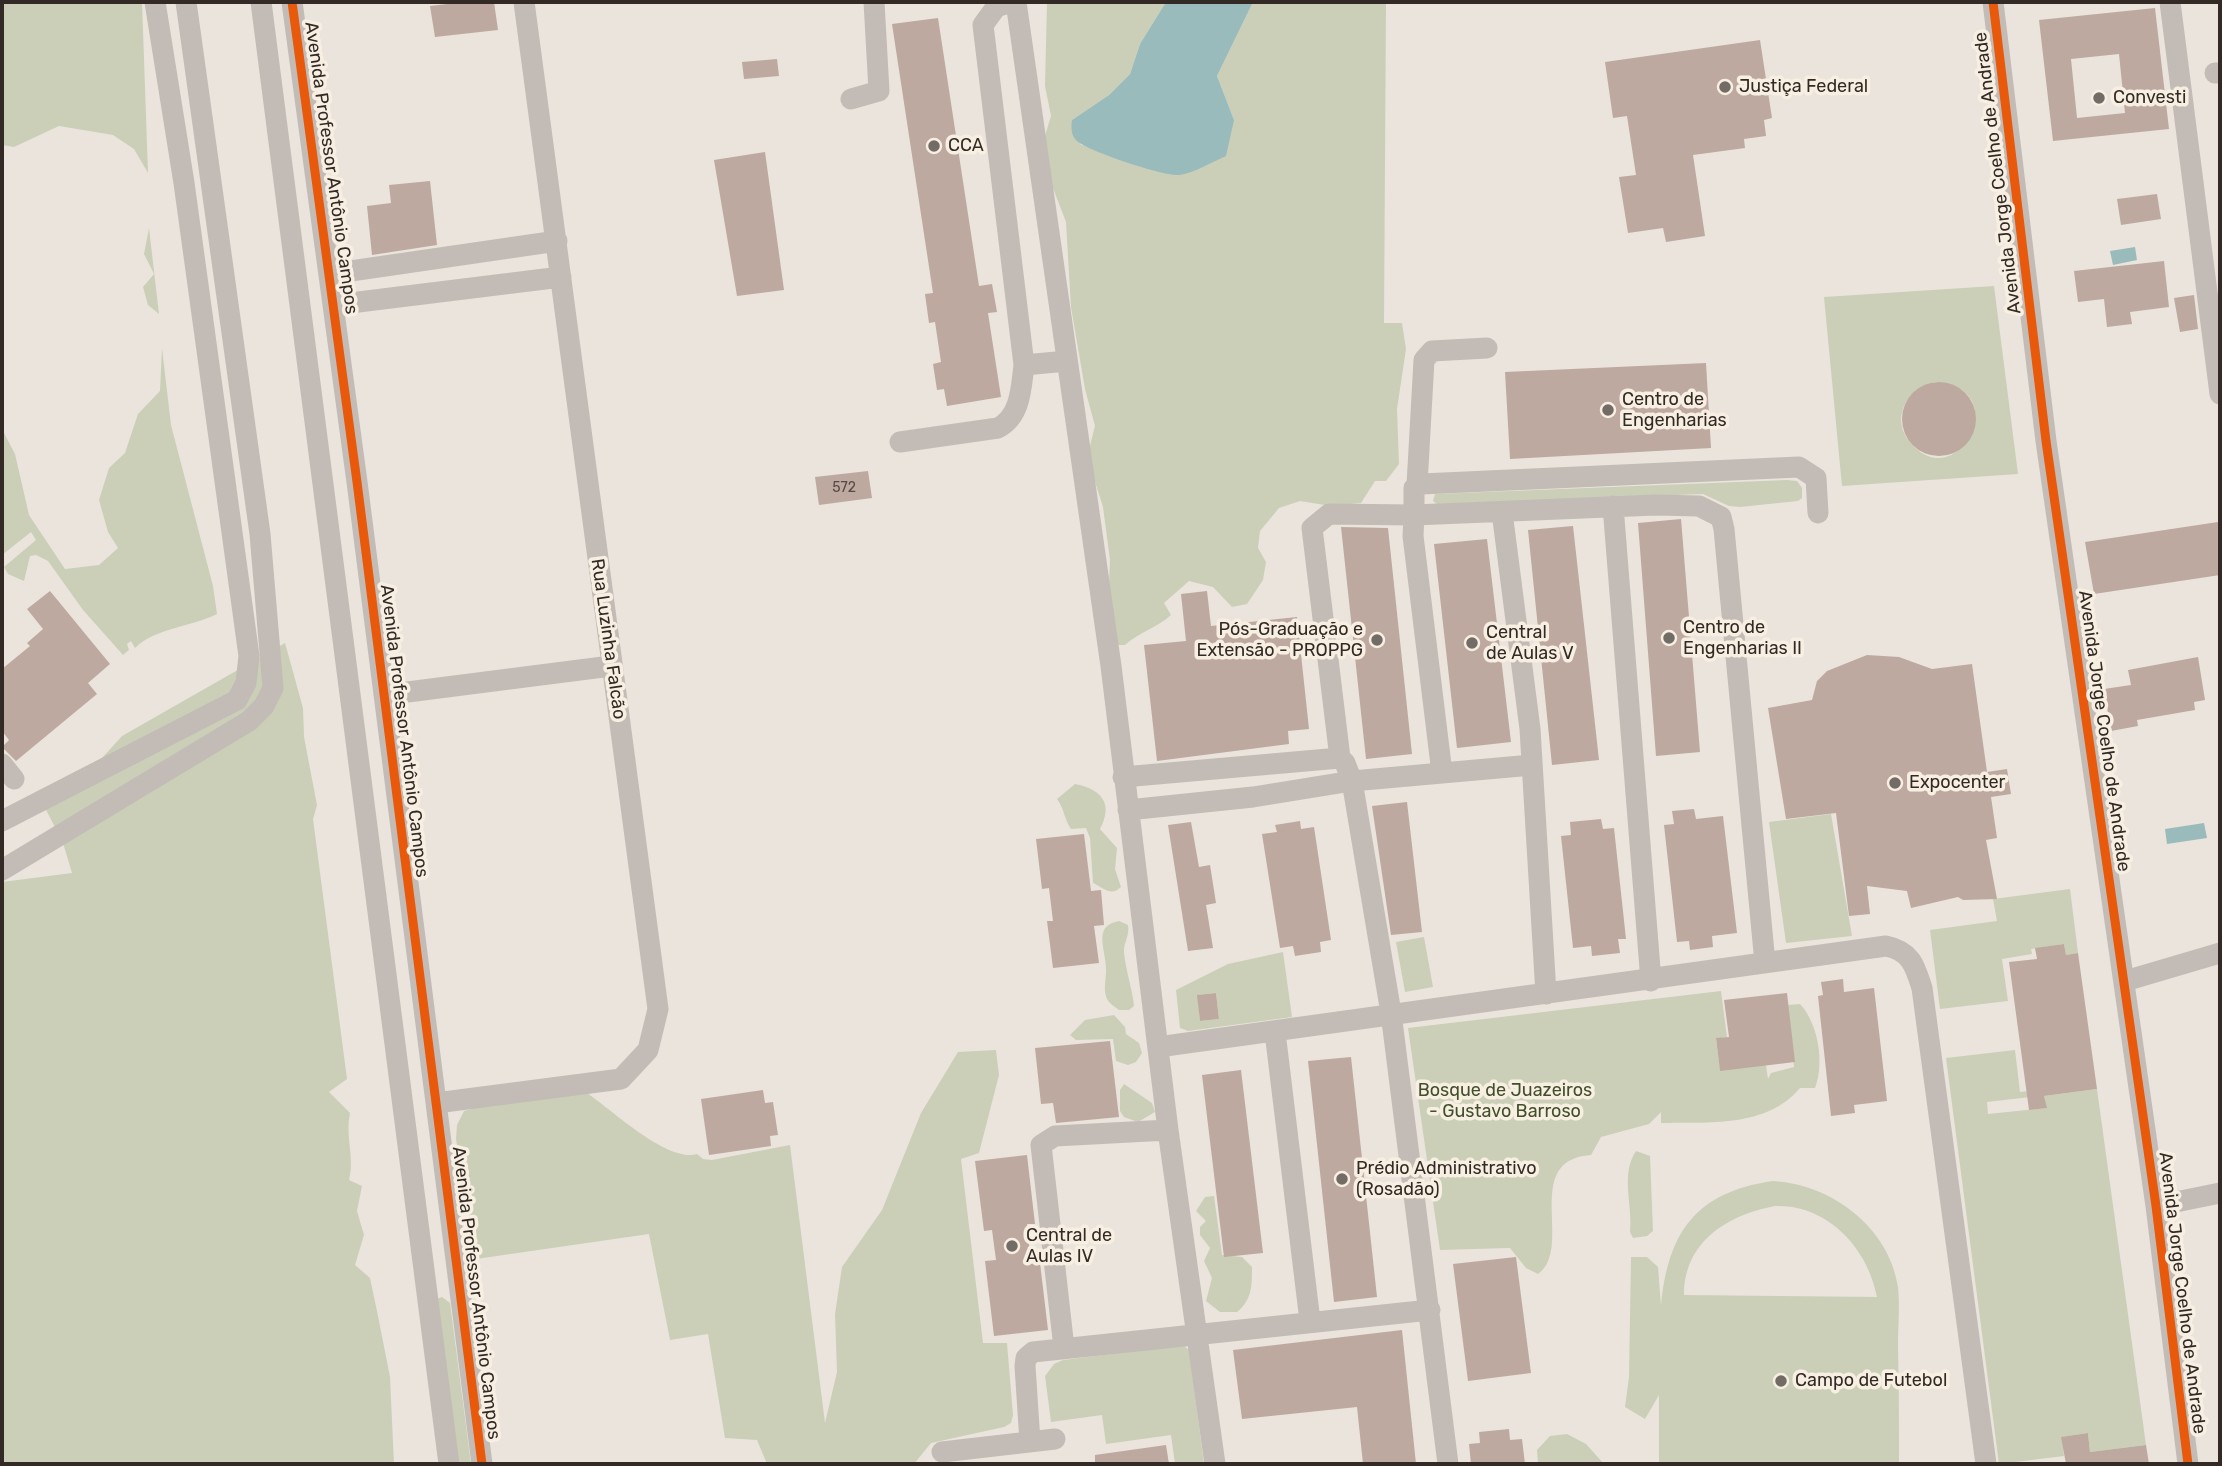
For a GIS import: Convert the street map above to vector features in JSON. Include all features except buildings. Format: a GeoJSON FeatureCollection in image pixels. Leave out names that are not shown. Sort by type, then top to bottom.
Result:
{"type":"FeatureCollection","features":[{"type":"Feature","properties":{"kind":"street"},"geometry":{"type":"LineString","coordinates":[[2,821],[237,700],[246,683],[249,656],[184,183],[155,2]]}},
{"type":"Feature","properties":{"kind":"street"},"geometry":{"type":"LineString","coordinates":[[2,870],[249,721],[264,706],[273,688],[260,534],[186,2]]}},
{"type":"Feature","properties":{"kind":"street"},"geometry":{"type":"LineString","coordinates":[[261,2],[449,1464]]}},
{"type":"Feature","properties":{"kind":"street","name":"Avenida Professor Antônio Campos"},"geometry":{"type":"LineString","coordinates":[[292,2],[358,482],[482,1464]]}},
{"type":"Feature","properties":{"kind":"street","name":"Rua Luzinha Falcão"},"geometry":{"type":"LineString","coordinates":[[436,1103],[621,1079],[648,1049],[658,1009],[524,2]]}},
{"type":"Feature","properties":{"kind":"street"},"geometry":{"type":"LineString","coordinates":[[851,99],[880,91],[874,2]]}},
{"type":"Feature","properties":{"kind":"street"},"geometry":{"type":"LineString","coordinates":[[900,442],[998,428],[1008,422],[1016,410],[1024,365],[983,25],[996,7],[1014,2],[1111,666],[1168,1130],[1215,1464]]}},
{"type":"Feature","properties":{"kind":"street","name":"Avenida Jorge Coelho de Andrade"},"geometry":{"type":"LineString","coordinates":[[1993,2],[2048,454],[2125,981],[2188,1464]]}},
{"type":"Feature","properties":{"kind":"street"},"geometry":{"type":"LineString","coordinates":[[2170,2],[2220,394]]}},
{"type":"Feature","properties":{"kind":"street"},"geometry":{"type":"LineString","coordinates":[[330,274],[557,241]]}},
{"type":"Feature","properties":{"kind":"street"},"geometry":{"type":"LineString","coordinates":[[334,305],[561,277]]}},
{"type":"Feature","properties":{"kind":"street"},"geometry":{"type":"LineString","coordinates":[[1442,773],[1413,536],[1424,360],[1432,351],[1487,348]]}},
{"type":"Feature","properties":{"kind":"street"},"geometry":{"type":"LineString","coordinates":[[1024,365],[1067,361]]}},
{"type":"Feature","properties":{"kind":"street"},"geometry":{"type":"LineString","coordinates":[[318,436],[349,430]]}},
{"type":"Feature","properties":{"kind":"street"},"geometry":{"type":"LineString","coordinates":[[1417,485],[1799,467],[1816,478],[1818,513]]}},
{"type":"Feature","properties":{"kind":"street"},"geometry":{"type":"LineString","coordinates":[[323,482],[358,482]]}},
{"type":"Feature","properties":{"kind":"street"},"geometry":{"type":"LineString","coordinates":[[1613,506],[1651,981]]}},
{"type":"Feature","properties":{"kind":"street"},"geometry":{"type":"LineString","coordinates":[[1448,1464],[1391,1013],[1353,790],[1345,763],[1340,758],[1312,528],[1329,514],[1502,512],[1613,506],[1699,506],[1721,517],[1765,963]]}},
{"type":"Feature","properties":{"kind":"street"},"geometry":{"type":"LineString","coordinates":[[1502,512],[1532,765],[1546,994]]}},
{"type":"Feature","properties":{"kind":"street"},"geometry":{"type":"LineString","coordinates":[[384,695],[611,666]]}},
{"type":"Feature","properties":{"kind":"street"},"geometry":{"type":"LineString","coordinates":[[246,683],[273,688]]}},
{"type":"Feature","properties":{"kind":"street"},"geometry":{"type":"LineString","coordinates":[[1123,777],[1340,758]]}},
{"type":"Feature","properties":{"kind":"street"},"geometry":{"type":"LineString","coordinates":[[1251,765],[1252,797]]}},
{"type":"Feature","properties":{"kind":"street"},"geometry":{"type":"LineString","coordinates":[[1128,810],[1353,790],[1442,773],[1532,765]]}},
{"type":"Feature","properties":{"kind":"street"},"geometry":{"type":"LineString","coordinates":[[1158,1048],[1391,1013],[1651,981],[1886,946],[1910,956],[1922,988],[1986,1464]]}},
{"type":"Feature","properties":{"kind":"street"},"geometry":{"type":"LineString","coordinates":[[2125,981],[2220,953]]}},
{"type":"Feature","properties":{"kind":"street"},"geometry":{"type":"LineString","coordinates":[[1275,1032],[1310,1321]]}},
{"type":"Feature","properties":{"kind":"street"},"geometry":{"type":"LineString","coordinates":[[1064,1348],[1041,1145],[1055,1136],[1168,1130]]}},
{"type":"Feature","properties":{"kind":"street"},"geometry":{"type":"LineString","coordinates":[[410,1151],[442,1149]]}},
{"type":"Feature","properties":{"kind":"street"},"geometry":{"type":"LineString","coordinates":[[2156,1206],[2220,1193]]}},
{"type":"Feature","properties":{"kind":"street"},"geometry":{"type":"LineString","coordinates":[[415,1201],[448,1201]]}},
{"type":"Feature","properties":{"kind":"street"},"geometry":{"type":"LineString","coordinates":[[1030,1442],[1026,1359],[1033,1352],[1430,1310]]}},
{"type":"Feature","properties":{"kind":"street"},"geometry":{"type":"LineString","coordinates":[[942,1452],[1055,1439]]}},
{"type":"Feature","properties":{"kind":"green space"},"geometry":{"type":"Polygon","coordinates":[[[2,2],[142,2],[148,173],[134,149],[113,135],[59,126],[14,147],[2,145],[2,2]]]}},
{"type":"Feature","properties":{"kind":"green space"},"geometry":{"type":"Polygon","coordinates":[[[1047,2],[1166,2],[1140,44],[1130,74],[1109,95],[1072,120],[1081,145],[1091,146],[1234,120],[1217,76],[1253,2],[1386,2],[1384,323],[1402,323],[1406,349],[1397,409],[1399,464],[1386,481],[1375,481],[1361,503],[1331,506],[1300,501],[1279,508],[1260,531],[1258,548],[1266,562],[1263,580],[1247,604],[1232,607],[1213,587],[1189,581],[1164,603],[1171,615],[1125,645],[1112,645],[1108,606],[1110,560],[1103,507],[1087,457],[1095,426],[1085,389],[1071,307],[1066,222],[1048,175],[1044,139],[1051,116],[1045,86],[1047,2]]]}},
{"type":"Feature","properties":{"kind":"green space"},"geometry":{"type":"Polygon","coordinates":[[[149,228],[159,314],[148,305],[143,287],[154,274],[144,254],[149,228]]]}},
{"type":"Feature","properties":{"kind":"green space"},"geometry":{"type":"Polygon","coordinates":[[[1994,286],[2018,474],[1842,486],[1824,297],[1994,286]],[[1935,382],[1925,385],[1909,398],[1904,406],[1902,424],[1905,434],[1911,443],[1928,456],[1945,457],[1960,449],[1971,435],[1975,418],[1972,402],[1959,389],[1935,382]]]}},
{"type":"Feature","properties":{"kind":"green space"},"geometry":{"type":"Polygon","coordinates":[[[162,348],[171,425],[213,586],[217,614],[153,636],[135,648],[131,641],[127,644],[129,650],[123,655],[83,610],[48,561],[36,555],[30,556],[24,581],[8,574],[4,567],[36,540],[31,532],[2,555],[2,429],[15,454],[29,515],[65,569],[99,565],[118,548],[108,532],[99,500],[109,468],[125,453],[138,414],[160,391],[162,348]]]}},
{"type":"Feature","properties":{"kind":"green space"},"geometry":{"type":"Polygon","coordinates":[[[1797,481],[1802,488],[1802,498],[1798,501],[1740,507],[1729,506],[1703,494],[1437,504],[1433,501],[1435,494],[1797,481]]]}},
{"type":"Feature","properties":{"kind":"green space"},"geometry":{"type":"Polygon","coordinates":[[[285,643],[303,708],[304,737],[317,805],[313,819],[347,1079],[329,1092],[350,1113],[349,1180],[362,1186],[357,1211],[364,1235],[355,1265],[370,1278],[390,1377],[394,1464],[2,1464],[2,882],[72,873],[63,843],[38,794],[83,779],[122,736],[285,643]]]}},
{"type":"Feature","properties":{"kind":"green space"},"geometry":{"type":"Polygon","coordinates":[[[1075,784],[1092,789],[1105,805],[1106,812],[1100,829],[1117,848],[1115,869],[1121,887],[1117,890],[1107,891],[1093,883],[1090,838],[1086,828],[1071,829],[1057,799],[1075,784]]]}},
{"type":"Feature","properties":{"kind":"green space"},"geometry":{"type":"Polygon","coordinates":[[[1831,814],[1852,936],[1786,943],[1769,822],[1831,814]]]}},
{"type":"Feature","properties":{"kind":"green space"},"geometry":{"type":"Polygon","coordinates":[[[2070,889],[2078,953],[2066,955],[2064,944],[2031,949],[2032,954],[2002,959],[2008,1001],[1940,1009],[1930,930],[1997,921],[1993,899],[2070,889]]]}},
{"type":"Feature","properties":{"kind":"green space"},"geometry":{"type":"Polygon","coordinates":[[[1119,921],[1128,925],[1124,953],[1134,1006],[1129,1010],[1116,1008],[1105,992],[1103,934],[1105,928],[1119,921]]]}},
{"type":"Feature","properties":{"kind":"green space"},"geometry":{"type":"Polygon","coordinates":[[[1424,937],[1433,987],[1405,992],[1396,942],[1424,937]]]}},
{"type":"Feature","properties":{"kind":"green space"},"geometry":{"type":"Polygon","coordinates":[[[1283,952],[1292,1017],[1188,1031],[1180,1028],[1176,990],[1228,964],[1283,952]],[[1216,993],[1198,995],[1200,1021],[1219,1019],[1216,993]]]}},
{"type":"Feature","properties":{"kind":"green space","name":"Bosque de Juazeiros - Gustavo Barroso"},"geometry":{"type":"Polygon","coordinates":[[[1721,991],[1727,1037],[1716,1039],[1720,1070],[1766,1065],[1768,1079],[1771,1073],[1794,1067],[1788,1005],[1800,1004],[1811,1022],[1818,1044],[1819,1067],[1815,1088],[1800,1088],[1786,1101],[1754,1116],[1716,1122],[1661,1123],[1661,1112],[1649,1124],[1601,1137],[1591,1155],[1570,1160],[1558,1172],[1553,1188],[1552,1245],[1548,1262],[1538,1274],[1526,1268],[1510,1248],[1440,1250],[1408,1028],[1721,991]]]}},
{"type":"Feature","properties":{"kind":"green space"},"geometry":{"type":"Polygon","coordinates":[[[1114,1015],[1125,1027],[1126,1034],[1139,1043],[1142,1053],[1136,1062],[1128,1065],[1116,1061],[1113,1039],[1076,1040],[1070,1035],[1085,1020],[1114,1015]]]}},
{"type":"Feature","properties":{"kind":"green space"},"geometry":{"type":"Polygon","coordinates":[[[996,1050],[999,1075],[979,1153],[961,1159],[983,1343],[1007,1343],[1013,1415],[1011,1423],[1004,1427],[931,1443],[914,1464],[767,1464],[757,1440],[725,1438],[708,1334],[670,1340],[649,1234],[476,1259],[456,1139],[457,1125],[464,1111],[587,1093],[640,1133],[671,1151],[685,1155],[697,1154],[703,1159],[712,1160],[790,1145],[825,1423],[837,1372],[835,1314],[842,1267],[882,1210],[921,1113],[958,1052],[996,1050]]]}},
{"type":"Feature","properties":{"kind":"green space"},"geometry":{"type":"Polygon","coordinates":[[[2015,1050],[2020,1092],[2038,1090],[2039,1096],[1987,1102],[1988,1114],[2046,1108],[2044,1096],[2097,1089],[2146,1445],[2090,1452],[2088,1433],[2062,1437],[2064,1456],[1999,1464],[1946,1058],[2015,1050]]]}},
{"type":"Feature","properties":{"kind":"green space"},"geometry":{"type":"Polygon","coordinates":[[[1124,1084],[1152,1103],[1155,1112],[1138,1122],[1124,1117],[1120,1111],[1120,1090],[1124,1084]]]}},
{"type":"Feature","properties":{"kind":"green space"},"geometry":{"type":"Polygon","coordinates":[[[1636,1151],[1650,1156],[1653,1231],[1647,1236],[1633,1238],[1630,1232],[1628,1180],[1631,1160],[1636,1151]]]}},
{"type":"Feature","properties":{"kind":"green space","name":"Campo de Futebol"},"geometry":{"type":"Polygon","coordinates":[[[1773,1181],[1816,1190],[1854,1213],[1870,1228],[1883,1246],[1892,1265],[1899,1294],[1899,1464],[1659,1464],[1659,1395],[1645,1419],[1625,1407],[1629,1377],[1631,1257],[1647,1257],[1658,1267],[1661,1306],[1671,1257],[1679,1237],[1691,1220],[1706,1206],[1746,1186],[1773,1181]],[[1775,1206],[1757,1210],[1725,1224],[1712,1234],[1691,1260],[1684,1295],[1877,1297],[1865,1262],[1842,1232],[1812,1212],[1775,1206]]]}},
{"type":"Feature","properties":{"kind":"green space"},"geometry":{"type":"Polygon","coordinates":[[[1214,1196],[1222,1255],[1242,1257],[1252,1267],[1248,1297],[1237,1312],[1220,1312],[1206,1301],[1212,1278],[1204,1261],[1210,1248],[1200,1235],[1200,1227],[1206,1221],[1196,1211],[1205,1197],[1214,1196]]]}},
{"type":"Feature","properties":{"kind":"green space"},"geometry":{"type":"Polygon","coordinates":[[[442,1297],[450,1303],[471,1464],[459,1464],[437,1299],[442,1297]]]}},
{"type":"Feature","properties":{"kind":"green space"},"geometry":{"type":"Polygon","coordinates":[[[1183,1345],[1189,1350],[1204,1464],[1175,1464],[1171,1435],[1106,1444],[1102,1415],[1051,1422],[1045,1376],[1054,1364],[1063,1360],[1183,1345]]]}},
{"type":"Feature","properties":{"kind":"green space"},"geometry":{"type":"Polygon","coordinates":[[[1567,1434],[1586,1444],[1604,1464],[1538,1464],[1537,1450],[1550,1436],[1567,1434]]]}},
{"type":"Feature","properties":{"kind":"water"},"geometry":{"type":"Polygon","coordinates":[[[1166,2],[1253,2],[1217,76],[1234,120],[1226,156],[1180,175],[1143,167],[1094,150],[1076,140],[1072,128],[1072,120],[1109,95],[1130,74],[1140,44],[1166,2]]]}},
{"type":"Feature","properties":{"kind":"water"},"geometry":{"type":"Polygon","coordinates":[[[2135,247],[2137,260],[2113,265],[2110,251],[2135,247]]]}},
{"type":"Feature","properties":{"kind":"water"},"geometry":{"type":"Polygon","coordinates":[[[2204,823],[2207,838],[2167,844],[2165,829],[2204,823]]]}},
{"type":"Feature","properties":{"kind":"cycle path"},"geometry":{"type":"LineString","coordinates":[[292,2],[357,482],[482,1464]]}},
{"type":"Feature","properties":{"kind":"cycle path"},"geometry":{"type":"LineString","coordinates":[[1993,2],[2046,441],[2156,1206],[2188,1464]]}},
{"type":"Feature","properties":{"kind":"place","name":"Justiça Federal"},"geometry":{"type":"Point","coordinates":[1725,87]}},
{"type":"Feature","properties":{"kind":"place","name":"Convesti"},"geometry":{"type":"Point","coordinates":[2099,98]}},
{"type":"Feature","properties":{"kind":"place","name":"CCA"},"geometry":{"type":"Point","coordinates":[934,146]}},
{"type":"Feature","properties":{"kind":"place","name":"Centro de Engenharias"},"geometry":{"type":"Point","coordinates":[1608,410]}},
{"type":"Feature","properties":{"kind":"place","name":"Centro de Engenharias II"},"geometry":{"type":"Point","coordinates":[1669,638]}},
{"type":"Feature","properties":{"kind":"place","name":"Pós-Graduação e Extensão - PROPPG"},"geometry":{"type":"Point","coordinates":[1377,640]}},
{"type":"Feature","properties":{"kind":"place","name":"Central de Aulas V"},"geometry":{"type":"Point","coordinates":[1472,643]}},
{"type":"Feature","properties":{"kind":"place","name":"Expocenter"},"geometry":{"type":"Point","coordinates":[1895,783]}},
{"type":"Feature","properties":{"kind":"place","name":"Prédio Administrativo (Rosadão)"},"geometry":{"type":"Point","coordinates":[1342,1179]}},
{"type":"Feature","properties":{"kind":"place","name":"Central de Aulas IV"},"geometry":{"type":"Point","coordinates":[1012,1246]}},
{"type":"Feature","properties":{"kind":"place","name":"Campo de Futebol"},"geometry":{"type":"Point","coordinates":[1781,1381]}}]}
